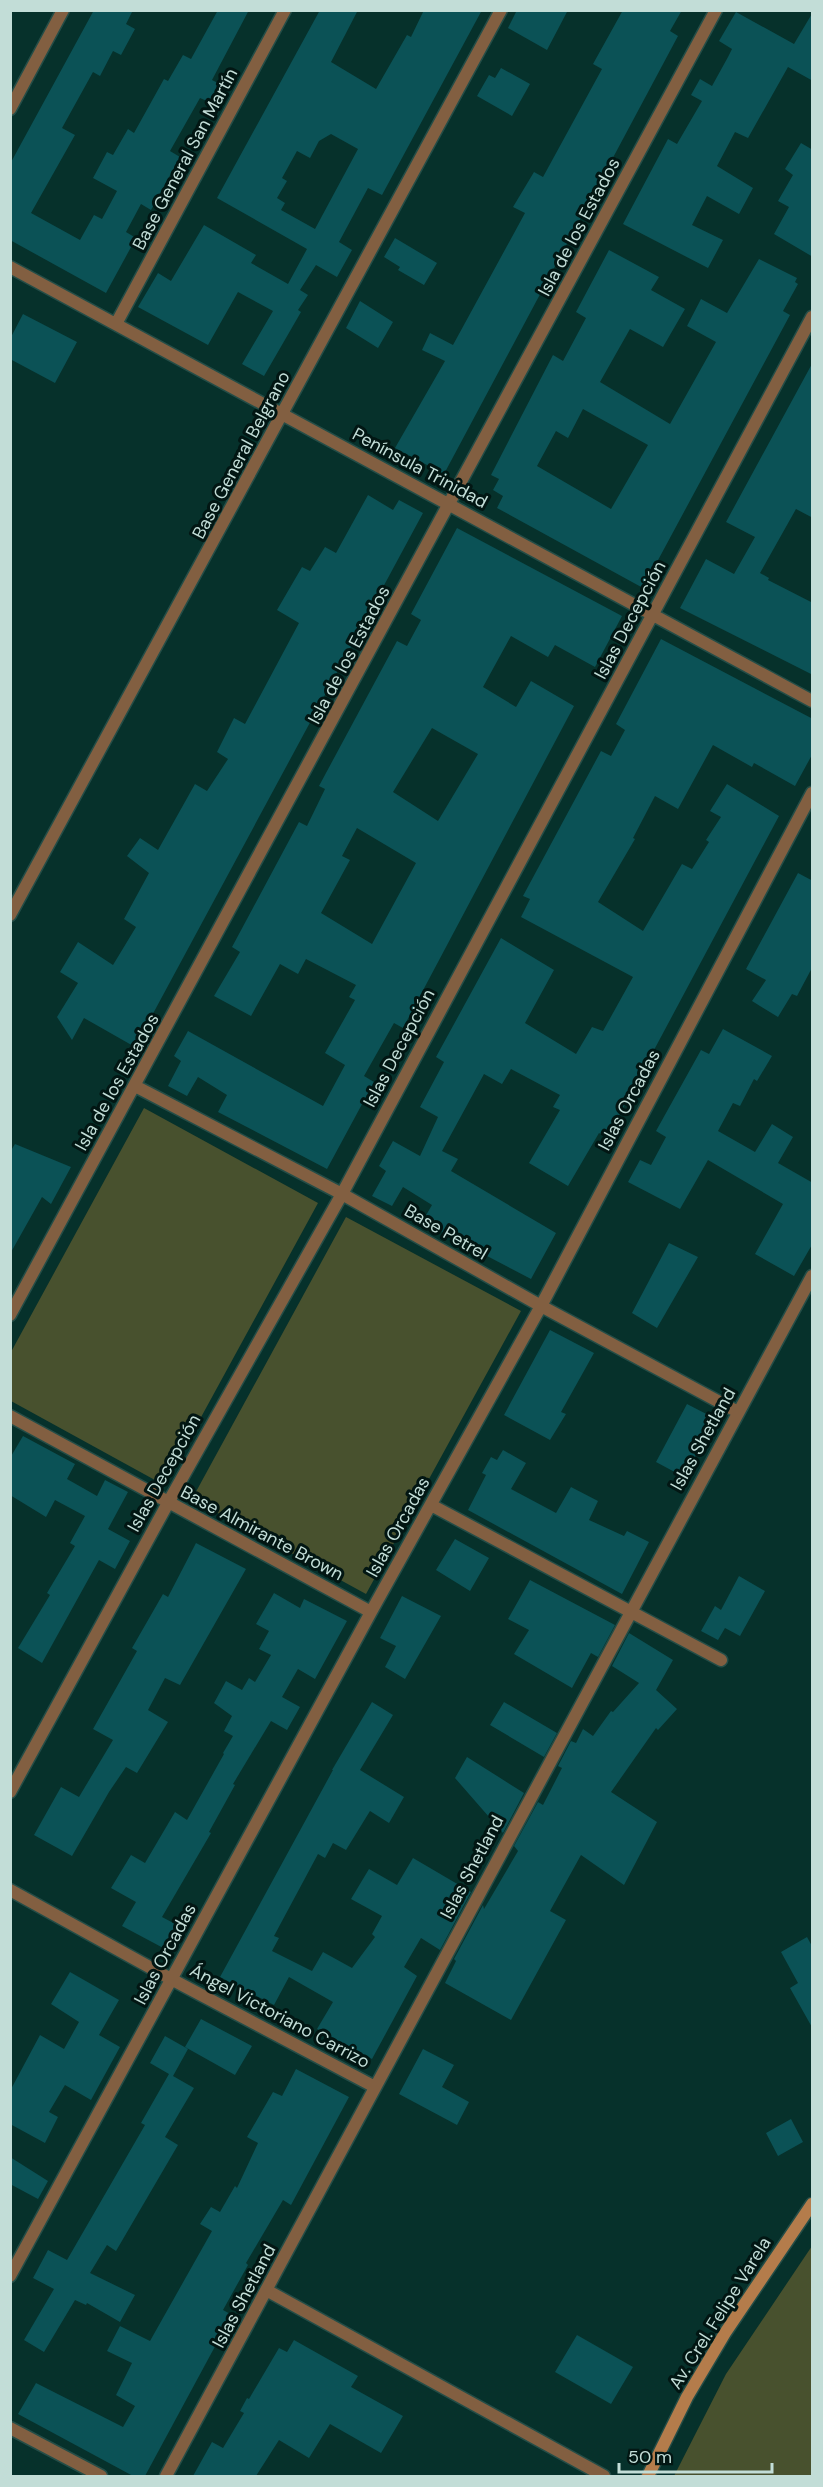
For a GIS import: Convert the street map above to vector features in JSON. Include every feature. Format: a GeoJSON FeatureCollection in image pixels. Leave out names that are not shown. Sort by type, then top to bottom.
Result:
{"type":"FeatureCollection","features":[{"type":"Feature","properties":{"kind":"main road","name":"Av. Crel. Felipe Varela"},"geometry":{"type":"LineString","coordinates":[[648,2476],[687,2397],[725,2333],[813,2204]]}},
{"type":"Feature","properties":{"kind":"street"},"geometry":{"type":"LineString","coordinates":[[10,109],[63,10]]}},
{"type":"Feature","properties":{"kind":"street","name":"Base General San Martín"},"geometry":{"type":"LineString","coordinates":[[116,324],[285,10]]}},
{"type":"Feature","properties":{"kind":"street","name":"Base General Belgrano"},"geometry":{"type":"LineString","coordinates":[[10,915],[501,10]]}},
{"type":"Feature","properties":{"kind":"street","name":"Isla de los Estados"},"geometry":{"type":"LineString","coordinates":[[10,1314],[451,504],[716,10]]}},
{"type":"Feature","properties":{"kind":"street","name":"Península Trinidad"},"geometry":{"type":"LineString","coordinates":[[10,267],[813,700]]}},
{"type":"Feature","properties":{"kind":"street","name":"Islas Decepción"},"geometry":{"type":"LineString","coordinates":[[10,1792],[168,1503],[342,1194],[813,317]]}},
{"type":"Feature","properties":{"kind":"street","name":"Islas Orcadas"},"geometry":{"type":"LineString","coordinates":[[10,2276],[371,1612],[541,1306],[813,793]]}},
{"type":"Feature","properties":{"kind":"street","name":"Base Petrel"},"geometry":{"type":"LineString","coordinates":[[135,1086],[342,1194],[541,1306],[738,1412]]}},
{"type":"Feature","properties":{"kind":"street","name":"Islas Shetland"},"geometry":{"type":"LineString","coordinates":[[166,2476],[738,1412],[809,1291],[813,1276]]}},
{"type":"Feature","properties":{"kind":"street","name":"Base Almirante Brown"},"geometry":{"type":"LineString","coordinates":[[10,1416],[371,1612]]}},
{"type":"Feature","properties":{"kind":"street"},"geometry":{"type":"LineString","coordinates":[[431,1505],[721,1659]]}},
{"type":"Feature","properties":{"kind":"street","name":"Ángel Victoriano Carrizo"},"geometry":{"type":"LineString","coordinates":[[10,1890],[171,1979],[375,2087]]}},
{"type":"Feature","properties":{"kind":"street"},"geometry":{"type":"LineString","coordinates":[[267,2290],[604,2476]]}},
{"type":"Feature","properties":{"kind":"street"},"geometry":{"type":"LineString","coordinates":[[10,2428],[101,2476]]}},
{"type":"Feature","properties":{"kind":"green space"},"geometry":{"type":"Polygon","coordinates":[[[144,1108],[318,1203],[164,1485],[11,1401],[11,1352],[144,1108]]]}},
{"type":"Feature","properties":{"kind":"green space"},"geometry":{"type":"Polygon","coordinates":[[[346,1217],[521,1311],[366,1594],[192,1499],[346,1217]]]}},
{"type":"Feature","properties":{"kind":"green space"},"geometry":{"type":"Polygon","coordinates":[[[812,2246],[812,2476],[674,2476],[726,2374],[812,2246]]]}},
{"type":"Feature","properties":{"kind":"building"},"geometry":{"type":"Polygon","coordinates":[[[94,10],[133,10],[126,24],[135,29],[121,55],[113,51],[100,76],[93,72],[62,128],[75,135],[31,213],[80,240],[94,215],[102,219],[117,191],[93,178],[107,152],[113,155],[128,129],[134,133],[164,79],[168,81],[183,55],[191,59],[218,10],[249,10],[212,80],[220,84],[209,102],[200,98],[170,151],[180,157],[151,210],[141,204],[126,232],[136,238],[106,293],[10,240],[10,164],[94,10]]]}},
{"type":"Feature","properties":{"kind":"building"},"geometry":{"type":"Polygon","coordinates":[[[320,10],[358,10],[331,62],[376,89],[407,35],[411,37],[424,10],[482,10],[382,195],[368,188],[339,242],[352,250],[337,277],[316,265],[300,290],[308,295],[298,310],[301,312],[264,376],[242,364],[273,311],[238,292],[208,345],[138,307],[158,273],[171,281],[204,225],[256,255],[251,263],[288,284],[307,249],[217,198],[320,10]],[[331,134],[319,141],[310,158],[297,151],[282,178],[287,181],[277,198],[285,203],[281,210],[315,229],[358,149],[331,134]]]}},
{"type":"Feature","properties":{"kind":"building"},"geometry":{"type":"Polygon","coordinates":[[[517,10],[568,10],[547,50],[508,28],[517,10]]]}},
{"type":"Feature","properties":{"kind":"building"},"geometry":{"type":"Polygon","coordinates":[[[623,10],[682,10],[670,31],[678,36],[444,474],[395,448],[445,361],[422,350],[430,333],[453,345],[525,213],[513,207],[534,172],[543,177],[602,69],[593,64],[623,10]]]}},
{"type":"Feature","properties":{"kind":"building"},"geometry":{"type":"Polygon","coordinates":[[[736,12],[794,44],[813,12],[813,81],[788,67],[748,138],[735,132],[717,166],[753,188],[739,214],[707,196],[692,225],[723,240],[708,268],[623,224],[668,139],[677,144],[702,101],[691,95],[700,79],[712,86],[728,57],[732,49],[719,41],[736,12]]]}},
{"type":"Feature","properties":{"kind":"building"},"geometry":{"type":"Polygon","coordinates":[[[501,68],[530,84],[512,116],[477,96],[489,75],[495,78],[501,68]]]}},
{"type":"Feature","properties":{"kind":"building"},"geometry":{"type":"Polygon","coordinates":[[[801,143],[813,150],[813,257],[774,234],[789,207],[778,201],[793,175],[785,169],[801,143]]]}},
{"type":"Feature","properties":{"kind":"building"},"geometry":{"type":"Polygon","coordinates":[[[395,238],[437,263],[424,285],[398,270],[400,267],[384,257],[395,238]]]}},
{"type":"Feature","properties":{"kind":"building"},"geometry":{"type":"Polygon","coordinates":[[[609,250],[659,277],[651,290],[685,309],[663,347],[630,329],[600,382],[670,424],[716,342],[687,326],[701,299],[727,313],[759,259],[797,278],[795,282],[798,284],[783,311],[790,315],[643,588],[497,508],[503,496],[493,490],[499,479],[491,475],[553,355],[563,361],[586,318],[576,312],[609,250]],[[583,409],[568,438],[556,431],[537,466],[611,509],[648,445],[583,409]]]}},
{"type":"Feature","properties":{"kind":"building"},"geometry":{"type":"Polygon","coordinates":[[[360,301],[393,322],[378,348],[346,328],[360,301]]]}},
{"type":"Feature","properties":{"kind":"building"},"geometry":{"type":"Polygon","coordinates":[[[23,314],[77,342],[55,383],[10,359],[10,339],[23,314]]]}},
{"type":"Feature","properties":{"kind":"building"},"geometry":{"type":"Polygon","coordinates":[[[813,362],[813,518],[796,509],[760,573],[769,578],[768,580],[813,603],[813,675],[680,608],[706,559],[734,574],[755,537],[726,522],[813,362]]]}},
{"type":"Feature","properties":{"kind":"building"},"geometry":{"type":"Polygon","coordinates":[[[368,495],[393,510],[399,500],[423,513],[135,1047],[84,1018],[72,1040],[57,1017],[78,983],[60,972],[78,942],[113,965],[136,927],[124,919],[149,873],[127,856],[140,838],[158,850],[195,784],[207,791],[228,759],[217,752],[234,718],[245,724],[299,623],[277,610],[302,567],[310,571],[325,547],[336,553],[368,495]]]}},
{"type":"Feature","properties":{"kind":"building"},"geometry":{"type":"Polygon","coordinates":[[[457,528],[622,616],[595,667],[555,645],[548,657],[511,636],[483,687],[516,707],[531,681],[574,706],[403,1028],[394,1023],[364,1076],[374,1082],[327,1169],[218,1112],[227,1095],[198,1077],[187,1096],[168,1086],[181,1061],[174,1056],[188,1031],[323,1106],[345,1065],[325,1053],[355,1000],[349,997],[356,985],[306,959],[298,974],[280,964],[251,1016],[214,996],[240,952],[232,947],[299,822],[307,826],[325,789],[319,786],[397,641],[407,646],[421,620],[411,614],[457,528]],[[432,728],[393,792],[438,821],[478,754],[432,728]],[[357,828],[342,856],[350,860],[321,913],[372,944],[416,863],[357,828]]]}},
{"type":"Feature","properties":{"kind":"building"},"geometry":{"type":"Polygon","coordinates":[[[661,639],[813,719],[813,753],[795,786],[754,763],[752,767],[713,745],[678,809],[655,796],[633,838],[635,839],[598,902],[643,931],[682,864],[692,869],[709,842],[706,840],[721,817],[710,811],[727,784],[779,816],[607,1138],[599,1133],[568,1186],[529,1163],[560,1110],[553,1107],[560,1095],[511,1069],[502,1084],[484,1074],[442,1151],[458,1159],[451,1171],[556,1233],[531,1279],[422,1222],[432,1205],[403,1187],[392,1206],[372,1196],[386,1171],[379,1166],[393,1141],[420,1156],[438,1117],[420,1107],[444,1062],[436,1057],[501,938],[554,970],[525,1023],[576,1054],[592,1027],[603,1031],[633,977],[521,917],[530,899],[523,896],[601,751],[611,756],[625,730],[616,724],[661,639]]]}},
{"type":"Feature","properties":{"kind":"building"},"geometry":{"type":"Polygon","coordinates":[[[798,873],[813,881],[813,966],[797,996],[792,994],[778,1017],[752,1001],[766,980],[746,969],[798,873]]]}},
{"type":"Feature","properties":{"kind":"building"},"geometry":{"type":"Polygon","coordinates":[[[723,1029],[772,1056],[757,1081],[754,1079],[740,1106],[733,1103],[718,1131],[755,1152],[772,1124],[793,1137],[778,1163],[813,1183],[813,1243],[794,1276],[755,1254],[783,1204],[708,1160],[680,1209],[628,1182],[640,1160],[651,1165],[666,1137],[656,1131],[701,1050],[709,1054],[723,1029]]]}},
{"type":"Feature","properties":{"kind":"building"},"geometry":{"type":"Polygon","coordinates":[[[15,1144],[71,1167],[51,1204],[42,1197],[10,1254],[10,1152],[15,1144]]]}},
{"type":"Feature","properties":{"kind":"building"},"geometry":{"type":"Polygon","coordinates":[[[669,1243],[698,1257],[657,1328],[632,1313],[669,1243]]]}},
{"type":"Feature","properties":{"kind":"building"},"geometry":{"type":"Polygon","coordinates":[[[550,1330],[594,1353],[561,1412],[566,1414],[550,1440],[504,1415],[550,1330]]]}},
{"type":"Feature","properties":{"kind":"building"},"geometry":{"type":"Polygon","coordinates":[[[687,1404],[716,1419],[684,1477],[656,1462],[687,1404]]]}},
{"type":"Feature","properties":{"kind":"building"},"geometry":{"type":"Polygon","coordinates":[[[23,1436],[75,1464],[67,1479],[97,1496],[105,1480],[128,1492],[108,1529],[130,1541],[115,1569],[99,1560],[42,1663],[18,1648],[50,1595],[47,1593],[75,1546],[70,1543],[85,1516],[55,1500],[46,1517],[10,1495],[10,1458],[23,1436]]]}},
{"type":"Feature","properties":{"kind":"building"},"geometry":{"type":"Polygon","coordinates":[[[503,1450],[526,1463],[511,1489],[556,1513],[571,1487],[598,1501],[589,1520],[624,1536],[627,1531],[649,1542],[622,1594],[468,1510],[486,1475],[482,1473],[491,1457],[497,1460],[503,1450]]]}},
{"type":"Feature","properties":{"kind":"building"},"geometry":{"type":"Polygon","coordinates":[[[455,1539],[489,1558],[470,1591],[436,1570],[455,1539]]]}},
{"type":"Feature","properties":{"kind":"building"},"geometry":{"type":"Polygon","coordinates":[[[196,1543],[246,1569],[180,1685],[165,1678],[148,1710],[168,1722],[137,1773],[126,1767],[72,1856],[34,1835],[61,1787],[79,1797],[113,1740],[93,1729],[137,1651],[132,1648],[163,1594],[168,1597],[196,1543]]]}},
{"type":"Feature","properties":{"kind":"building"},"geometry":{"type":"Polygon","coordinates":[[[739,1576],[765,1591],[740,1636],[725,1628],[718,1640],[701,1631],[715,1606],[721,1610],[739,1576]]]}},
{"type":"Feature","properties":{"kind":"building"},"geometry":{"type":"Polygon","coordinates":[[[530,1580],[615,1625],[598,1657],[591,1653],[572,1688],[514,1654],[529,1630],[508,1619],[530,1580]]]}},
{"type":"Feature","properties":{"kind":"building"},"geometry":{"type":"Polygon","coordinates":[[[274,1593],[300,1608],[304,1599],[347,1621],[315,1679],[298,1669],[282,1697],[300,1707],[287,1730],[271,1721],[233,1784],[235,1785],[209,1832],[211,1833],[162,1917],[181,1927],[167,1950],[122,1926],[136,1902],[111,1888],[131,1855],[145,1863],[175,1812],[187,1820],[224,1754],[233,1736],[224,1731],[232,1716],[214,1703],[226,1681],[242,1690],[249,1678],[255,1682],[271,1655],[259,1649],[269,1631],[256,1624],[274,1593]]]}},
{"type":"Feature","properties":{"kind":"building"},"geometry":{"type":"Polygon","coordinates":[[[402,1596],[441,1616],[405,1679],[385,1667],[396,1646],[380,1638],[402,1596]]]}},
{"type":"Feature","properties":{"kind":"building"},"geometry":{"type":"Polygon","coordinates":[[[629,1633],[673,1660],[656,1690],[677,1709],[658,1730],[656,1728],[611,1792],[657,1822],[624,1885],[581,1855],[550,1911],[566,1920],[511,2020],[445,1983],[456,1961],[454,1959],[483,1905],[484,1909],[518,1851],[514,1846],[538,1802],[543,1805],[562,1768],[558,1766],[571,1741],[576,1743],[583,1729],[593,1736],[611,1711],[613,1712],[639,1683],[612,1666],[629,1633]]]}},
{"type":"Feature","properties":{"kind":"building"},"geometry":{"type":"Polygon","coordinates":[[[372,1702],[393,1715],[360,1770],[404,1797],[389,1823],[370,1811],[346,1850],[333,1843],[325,1858],[318,1854],[274,1936],[279,1938],[272,1951],[312,1971],[323,1952],[352,1968],[375,1937],[372,1934],[382,1916],[351,1899],[369,1869],[397,1885],[413,1858],[471,1892],[440,1950],[421,1938],[404,1967],[417,1976],[372,2059],[317,2029],[333,2002],[289,1977],[274,2005],[220,1977],[332,1770],[372,1702]]]}},
{"type":"Feature","properties":{"kind":"building"},"geometry":{"type":"Polygon","coordinates":[[[504,1702],[557,1733],[544,1757],[490,1725],[504,1702]]]}},
{"type":"Feature","properties":{"kind":"building"},"geometry":{"type":"Polygon","coordinates":[[[467,1757],[524,1793],[503,1833],[455,1778],[467,1757]]]}},
{"type":"Feature","properties":{"kind":"building"},"geometry":{"type":"Polygon","coordinates":[[[807,1937],[813,1948],[813,2029],[790,1988],[798,1983],[781,1952],[807,1937]]]}},
{"type":"Feature","properties":{"kind":"building"},"geometry":{"type":"Polygon","coordinates":[[[70,1972],[119,2000],[99,2035],[120,2047],[91,2100],[65,2085],[49,2112],[58,2117],[45,2143],[10,2124],[10,2091],[40,2035],[64,2049],[79,2022],[51,2004],[70,1972]]]}},
{"type":"Feature","properties":{"kind":"building"},"geometry":{"type":"Polygon","coordinates":[[[201,2019],[252,2046],[235,2075],[185,2047],[201,2019]]]}},
{"type":"Feature","properties":{"kind":"building"},"geometry":{"type":"Polygon","coordinates":[[[165,2036],[188,2049],[173,2076],[194,2088],[165,2137],[178,2145],[116,2251],[107,2245],[90,2273],[135,2295],[120,2322],[87,2303],[86,2305],[75,2300],[44,2352],[24,2340],[54,2289],[33,2278],[48,2250],[67,2260],[145,2125],[141,2123],[169,2074],[150,2063],[165,2036]]]}},
{"type":"Feature","properties":{"kind":"building"},"geometry":{"type":"Polygon","coordinates":[[[423,2049],[454,2065],[442,2087],[469,2102],[457,2125],[399,2094],[423,2049]]]}},
{"type":"Feature","properties":{"kind":"building"},"geometry":{"type":"Polygon","coordinates":[[[296,2069],[349,2097],[291,2205],[283,2200],[246,2263],[248,2265],[223,2310],[232,2315],[145,2476],[133,2476],[18,2414],[36,2383],[123,2427],[135,2406],[116,2395],[132,2363],[107,2351],[120,2326],[150,2341],[212,2231],[200,2224],[211,2207],[220,2212],[235,2186],[237,2188],[258,2143],[247,2137],[273,2092],[282,2096],[296,2069]]]}},
{"type":"Feature","properties":{"kind":"building"},"geometry":{"type":"Polygon","coordinates":[[[791,2119],[803,2142],[778,2156],[766,2133],[791,2119]]]}},
{"type":"Feature","properties":{"kind":"building"},"geometry":{"type":"Polygon","coordinates":[[[10,2157],[48,2181],[38,2199],[10,2184],[10,2157]]]}},
{"type":"Feature","properties":{"kind":"building"},"geometry":{"type":"Polygon","coordinates":[[[577,2335],[633,2367],[611,2404],[555,2372],[577,2335]]]}},
{"type":"Feature","properties":{"kind":"building"},"geometry":{"type":"Polygon","coordinates":[[[294,2340],[358,2376],[351,2387],[403,2416],[381,2453],[330,2424],[309,2458],[279,2440],[256,2476],[193,2476],[212,2442],[223,2448],[244,2413],[240,2411],[247,2398],[249,2399],[279,2348],[287,2352],[294,2340]]]}}]}
